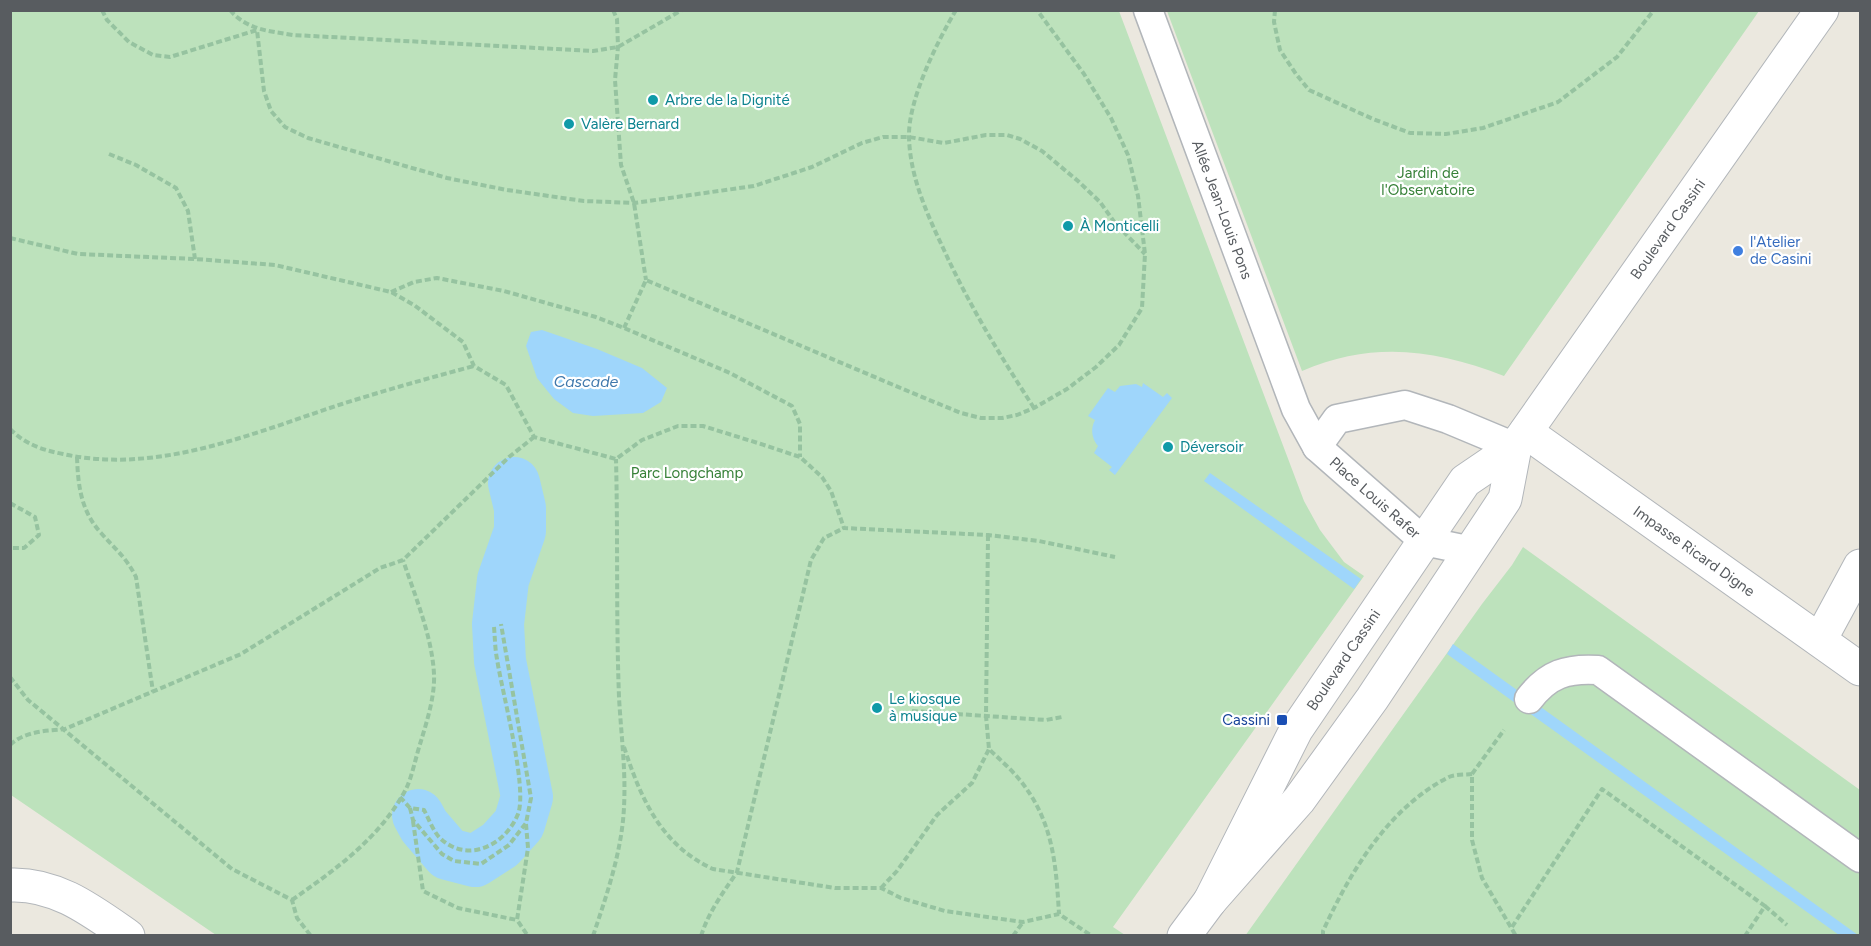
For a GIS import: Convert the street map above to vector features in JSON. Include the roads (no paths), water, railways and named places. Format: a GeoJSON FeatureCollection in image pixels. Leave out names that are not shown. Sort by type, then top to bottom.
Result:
{"type":"FeatureCollection","features":[{"type":"Feature","properties":{"kind":"street","name":"Boulevard Cassini"},"geometry":{"type":"LineString","coordinates":[[1210,902],[1296,730],[1465,481],[1521,440],[1822,10]]}},
{"type":"Feature","properties":{"kind":"street","name":"Boulevard Cassini"},"geometry":{"type":"LineString","coordinates":[[1184,936],[1210,902],[1299,800],[1372,699],[1505,499],[1521,440]]}},
{"type":"Feature","properties":{"kind":"street","name":"Impasse Ricard Digne"},"geometry":{"type":"LineString","coordinates":[[1521,440],[1860,669]]}},
{"type":"Feature","properties":{"kind":"street"},"geometry":{"type":"LineString","coordinates":[[1820,640],[1860,566]]}},
{"type":"Feature","properties":{"kind":"street"},"geometry":{"type":"LineString","coordinates":[[10,885],[21,884],[56,891],[128,936]]}},
{"type":"Feature","properties":{"kind":"lane","name":"Allée Jean-Louis Pons"},"geometry":{"type":"LineString","coordinates":[[1148,10],[1296,409]]}},
{"type":"Feature","properties":{"kind":"lane","name":"Place Louis Rafer"},"geometry":{"type":"LineString","coordinates":[[1317,447],[1337,419],[1405,405],[1521,440]]}},
{"type":"Feature","properties":{"kind":"lane","name":"Place Louis Rafer"},"geometry":{"type":"LineString","coordinates":[[1296,409],[1317,447],[1424,541],[1472,551]]}},
{"type":"Feature","properties":{"kind":"lane"},"geometry":{"type":"LineString","coordinates":[[1521,708],[1553,676],[1577,668],[1598,670],[1860,858]]}},
{"type":"Feature","properties":{"kind":"water","name":"Cascade"},"geometry":{"type":"Polygon","coordinates":[[[542,330],[642,368],[667,388],[661,402],[643,413],[593,416],[573,413],[554,399],[537,378],[526,346],[531,332],[542,330]]]}},
{"type":"Feature","properties":{"kind":"water"},"geometry":{"type":"Polygon","coordinates":[[[1143,383],[1163,397],[1167,393],[1172,398],[1115,475],[1109,470],[1112,467],[1094,453],[1098,446],[1092,434],[1095,420],[1088,416],[1108,388],[1115,392],[1120,386],[1136,384],[1142,387],[1143,383]]]}},
{"type":"Feature","properties":{"kind":"water"},"geometry":{"type":"Polygon","coordinates":[[[1210,473],[1361,579],[1354,589],[1204,481],[1210,473]]]}},
{"type":"Feature","properties":{"kind":"water"},"geometry":{"type":"Polygon","coordinates":[[[1453,644],[1858,935],[1839,935],[1447,654],[1453,644]]]}},
{"type":"Feature","properties":{"kind":"waterway"},"geometry":{"type":"LineString","coordinates":[[418,815],[424,826],[448,854],[475,861],[500,845],[519,824],[527,797],[500,661],[498,624],[503,580],[520,531],[520,508],[514,483]]}},
{"type":"Feature","properties":{"kind":"place","name":"Arbre de la Dignité"},"geometry":{"type":"Point","coordinates":[653,100]}},
{"type":"Feature","properties":{"kind":"place","name":"Valère Bernard"},"geometry":{"type":"Point","coordinates":[569,124]}},
{"type":"Feature","properties":{"kind":"place","name":"À Monticelli"},"geometry":{"type":"Point","coordinates":[1068,226]}},
{"type":"Feature","properties":{"kind":"place","name":"l'Atelier de Casini"},"geometry":{"type":"Point","coordinates":[1738,251]}},
{"type":"Feature","properties":{"kind":"place","name":"Déversoir"},"geometry":{"type":"Point","coordinates":[1168,447]}},
{"type":"Feature","properties":{"kind":"place","name":"Le kiosque à musique"},"geometry":{"type":"Point","coordinates":[877,708]}},
{"type":"Feature","properties":{"kind":"place","name":"Cassini"},"geometry":{"type":"Point","coordinates":[1282,720]}},
{"type":"Feature","properties":{"kind":"park label","name":"Jardin de l'Observatoire"},"geometry":{"type":"Point","coordinates":[1428,182]}},
{"type":"Feature","properties":{"kind":"park label","name":"Parc Longchamp"},"geometry":{"type":"Point","coordinates":[687,473]}}]}
